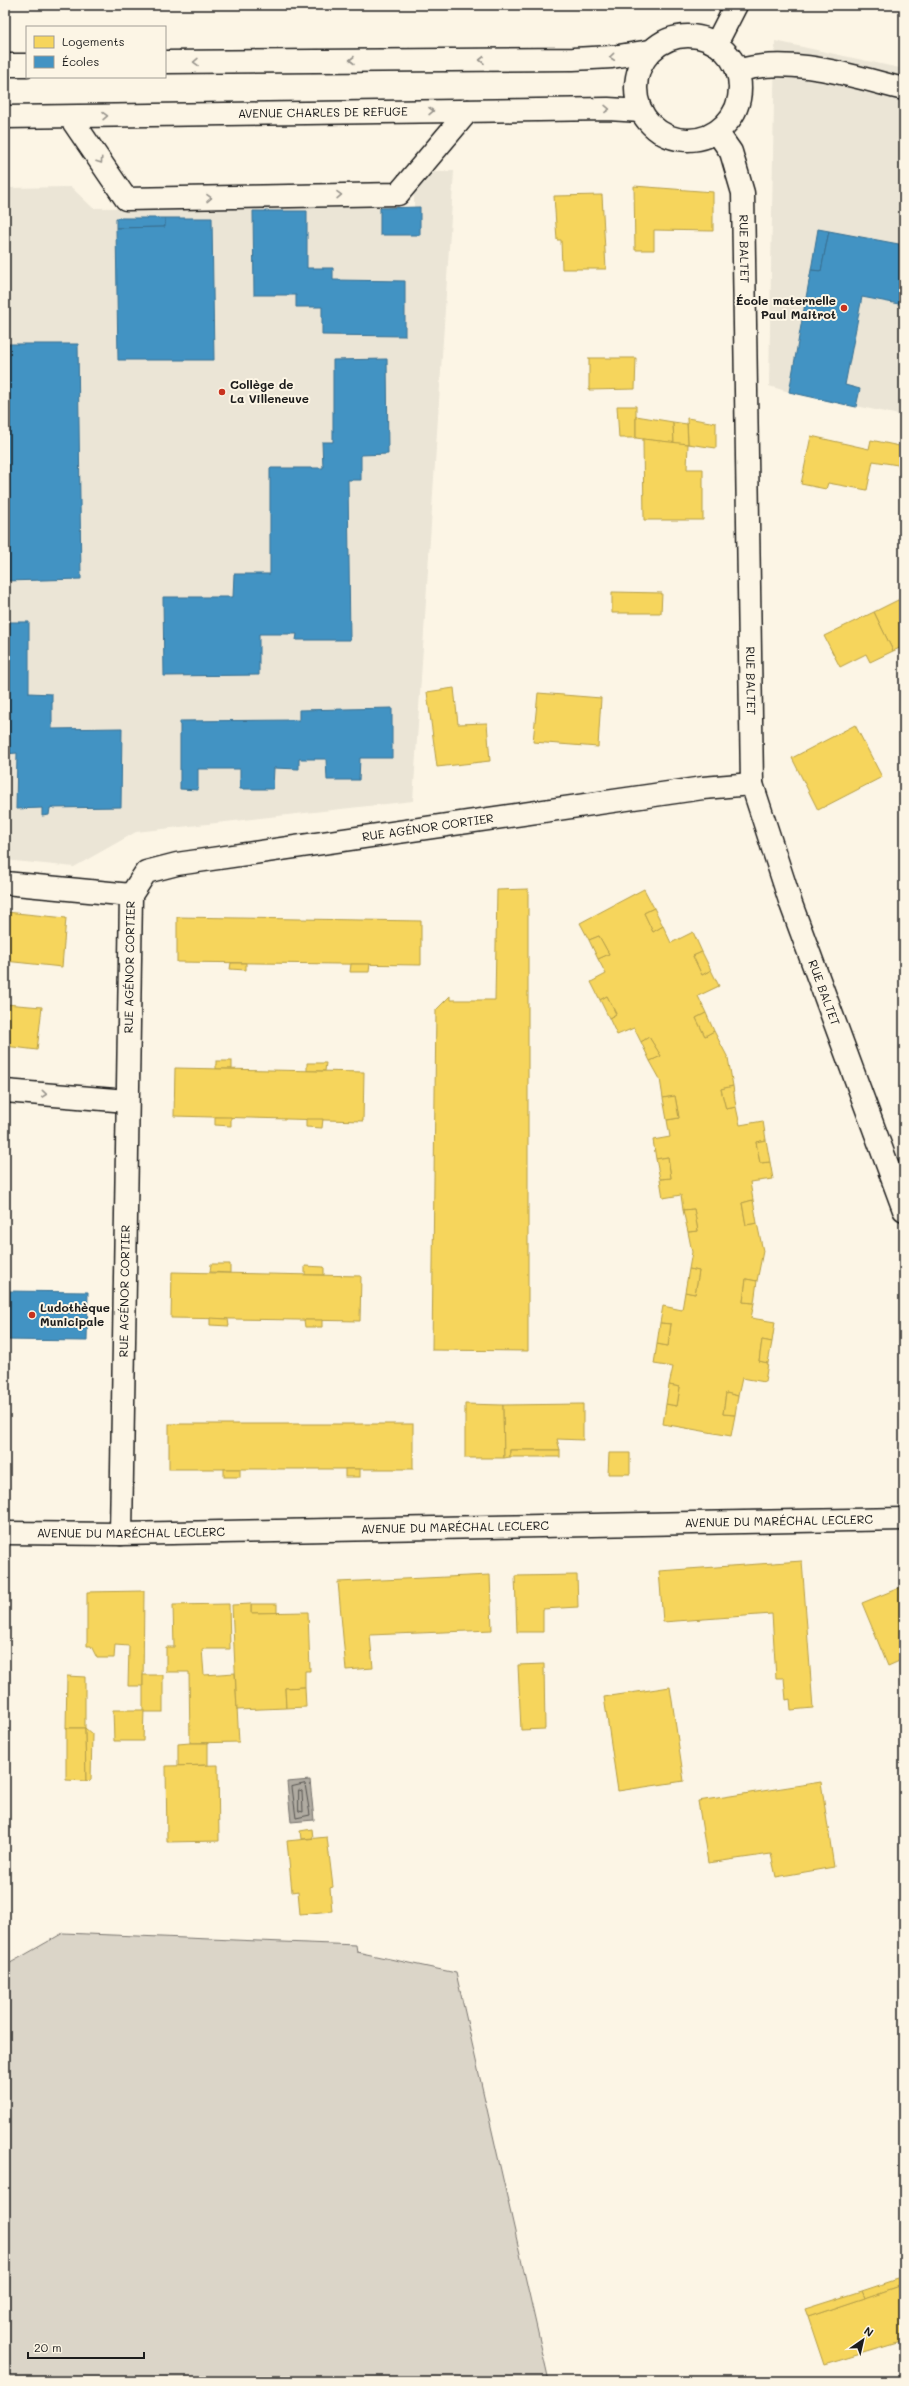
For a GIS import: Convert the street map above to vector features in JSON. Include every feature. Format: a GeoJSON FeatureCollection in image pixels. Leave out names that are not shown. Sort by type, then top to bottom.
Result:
{"type":"FeatureCollection","features":[{"type":"Feature","properties":{"kind":"street"},"geometry":{"type":"LineString","coordinates":[[716,44],[736,5]]}},
{"type":"Feature","properties":{"kind":"street"},"geometry":{"type":"LineString","coordinates":[[682,36],[700,37],[716,44],[729,56],[737,71],[740,88],[738,105],[729,120],[717,132],[701,139],[683,140],[666,136],[651,126],[641,111],[636,96],[636,80],[641,64],[650,51],[665,41],[682,36]]}},
{"type":"Feature","properties":{"kind":"street"},"geometry":{"type":"LineString","coordinates":[[166,62],[573,59],[612,57],[650,51]]}},
{"type":"Feature","properties":{"kind":"street"},"geometry":{"type":"LineString","coordinates":[[5,65],[26,65]]}},
{"type":"Feature","properties":{"kind":"street"},"geometry":{"type":"LineString","coordinates":[[737,71],[756,65],[784,65],[833,72],[904,89]]}},
{"type":"Feature","properties":{"kind":"street","name":"AVENUE CHARLES DE REFUGE"},"geometry":{"type":"LineString","coordinates":[[5,117],[608,109],[641,111]]}},
{"type":"Feature","properties":{"kind":"street"},"geometry":{"type":"LineString","coordinates":[[70,117],[126,199],[134,199],[398,194],[468,111]]}},
{"type":"Feature","properties":{"kind":"street","name":"RUE BALTET"},"geometry":{"type":"LineString","coordinates":[[717,132],[731,152],[743,192],[752,784],[791,904],[904,1210]]}},
{"type":"Feature","properties":{"kind":"street","name":"RUE AGÉNOR CORTIER"},"geometry":{"type":"LineString","coordinates":[[121,1534],[127,1101],[132,938],[131,896],[146,872],[178,864],[703,788],[752,784]]}},
{"type":"Feature","properties":{"kind":"street"},"geometry":{"type":"LineString","coordinates":[[5,883],[131,896]]}},
{"type":"Feature","properties":{"kind":"street"},"geometry":{"type":"LineString","coordinates":[[5,1091],[127,1101]]}},
{"type":"Feature","properties":{"kind":"street","name":"AVENUE DU MARÉCHAL LECLERC"},"geometry":{"type":"LineString","coordinates":[[5,1533],[121,1534],[904,1518]]}},
{"type":"Feature","properties":{"kind":"shaded area"},"geometry":{"type":"Polygon","coordinates":[[[775,41],[904,69],[904,416],[789,392],[769,386],[775,41]]]}},
{"type":"Feature","properties":{"kind":"shaded area","name":"Collège de La Villeneuve"},"geometry":{"type":"Polygon","coordinates":[[[454,171],[413,801],[136,832],[74,867],[5,860],[5,188],[71,187],[93,208],[380,205],[385,208],[414,207],[414,191],[433,172],[454,171]]]}},
{"type":"Feature","properties":{"kind":"shaded area"},"geometry":{"type":"Polygon","coordinates":[[[63,1933],[356,1945],[357,1952],[456,1973],[549,2381],[5,2381],[5,1966],[63,1933]]]}},
{"type":"Feature","properties":{"kind":"water"},"geometry":{"type":"Polygon","coordinates":[[[310,1780],[314,1820],[291,1822],[287,1782],[310,1780]]]}},
{"type":"Feature","properties":{"kind":"building: Logements"},"geometry":{"type":"Polygon","coordinates":[[[849,5],[867,5],[863,8],[849,5]]]}},
{"type":"Feature","properties":{"kind":"building: Logements"},"geometry":{"type":"Polygon","coordinates":[[[634,186],[713,192],[713,231],[654,230],[654,250],[635,250],[634,186]]]}},
{"type":"Feature","properties":{"kind":"building: Logements"},"geometry":{"type":"Polygon","coordinates":[[[602,195],[606,269],[562,269],[561,240],[557,240],[554,196],[602,195]]]}},
{"type":"Feature","properties":{"kind":"building: Logements"},"geometry":{"type":"Polygon","coordinates":[[[589,358],[636,358],[635,389],[589,390],[589,358]]]}},
{"type":"Feature","properties":{"kind":"building: Logements"},"geometry":{"type":"Polygon","coordinates":[[[617,406],[636,406],[636,438],[619,438],[617,406]]]}},
{"type":"Feature","properties":{"kind":"building: Logements"},"geometry":{"type":"Polygon","coordinates":[[[636,416],[673,422],[674,443],[636,438],[636,416]]]}},
{"type":"Feature","properties":{"kind":"building: Logements"},"geometry":{"type":"Polygon","coordinates":[[[687,418],[716,423],[716,448],[688,444],[687,418]]]}},
{"type":"Feature","properties":{"kind":"building: Logements"},"geometry":{"type":"Polygon","coordinates":[[[673,422],[687,424],[688,444],[674,443],[673,422]]]}},
{"type":"Feature","properties":{"kind":"building: Logements"},"geometry":{"type":"Polygon","coordinates":[[[811,436],[869,449],[871,440],[904,447],[904,466],[873,461],[867,490],[828,483],[826,489],[801,484],[811,436]]]}},
{"type":"Feature","properties":{"kind":"building: Logements"},"geometry":{"type":"Polygon","coordinates":[[[643,439],[688,444],[687,469],[703,469],[703,520],[644,520],[643,439]]]}},
{"type":"Feature","properties":{"kind":"building: Logements"},"geometry":{"type":"Polygon","coordinates":[[[612,592],[662,593],[661,613],[612,613],[612,592]]]}},
{"type":"Feature","properties":{"kind":"building: Logements"},"geometry":{"type":"Polygon","coordinates":[[[904,597],[904,646],[893,651],[874,612],[904,597]]]}},
{"type":"Feature","properties":{"kind":"building: Logements"},"geometry":{"type":"Polygon","coordinates":[[[874,612],[893,651],[870,662],[866,654],[840,667],[824,636],[874,612]]]}},
{"type":"Feature","properties":{"kind":"building: Logements"},"geometry":{"type":"Polygon","coordinates":[[[454,688],[458,724],[487,723],[490,761],[437,767],[427,692],[454,688]]]}},
{"type":"Feature","properties":{"kind":"building: Logements"},"geometry":{"type":"Polygon","coordinates":[[[538,693],[601,698],[598,747],[533,742],[538,693]]]}},
{"type":"Feature","properties":{"kind":"building: Logements"},"geometry":{"type":"Polygon","coordinates":[[[855,725],[882,777],[818,810],[792,758],[855,725]]]}},
{"type":"Feature","properties":{"kind":"building: Logements"},"geometry":{"type":"Polygon","coordinates":[[[528,889],[528,1351],[432,1350],[436,1010],[450,996],[450,1000],[495,1000],[497,890],[528,889]]]}},
{"type":"Feature","properties":{"kind":"building: Logements"},"geometry":{"type":"Polygon","coordinates":[[[644,889],[654,908],[644,913],[653,932],[663,926],[671,943],[693,932],[702,952],[693,956],[702,975],[711,970],[719,986],[698,996],[706,1013],[696,1018],[705,1036],[714,1031],[728,1058],[733,1086],[721,1089],[726,1109],[736,1107],[740,1125],[763,1121],[766,1140],[756,1142],[760,1163],[770,1162],[773,1179],[750,1182],[753,1200],[742,1203],[746,1225],[757,1223],[763,1251],[757,1281],[746,1279],[743,1302],[754,1303],[751,1318],[775,1322],[772,1342],[762,1340],[759,1361],[768,1363],[765,1382],[742,1378],[738,1396],[726,1393],[723,1414],[735,1415],[731,1436],[663,1424],[666,1404],[677,1406],[680,1387],[669,1385],[673,1367],[654,1364],[657,1344],[668,1346],[671,1324],[660,1323],[663,1306],[682,1310],[685,1292],[695,1294],[699,1271],[689,1269],[692,1252],[688,1232],[698,1231],[694,1209],[683,1210],[681,1195],[663,1198],[660,1179],[671,1178],[668,1157],[656,1159],[653,1140],[670,1137],[667,1120],[679,1118],[675,1096],[663,1098],[660,1079],[650,1061],[661,1056],[649,1037],[641,1042],[634,1028],[617,1035],[609,1018],[616,1014],[607,996],[600,1000],[591,982],[606,974],[598,959],[609,954],[599,936],[589,940],[580,923],[644,889]]]}},
{"type":"Feature","properties":{"kind":"building: Logements"},"geometry":{"type":"Polygon","coordinates":[[[654,908],[663,926],[653,932],[644,913],[654,908]]]}},
{"type":"Feature","properties":{"kind":"building: Logements"},"geometry":{"type":"Polygon","coordinates":[[[6,912],[66,918],[62,967],[5,961],[6,912]]]}},
{"type":"Feature","properties":{"kind":"building: Logements"},"geometry":{"type":"Polygon","coordinates":[[[177,917],[421,921],[421,965],[177,962],[177,917]]]}},
{"type":"Feature","properties":{"kind":"building: Logements"},"geometry":{"type":"Polygon","coordinates":[[[599,936],[609,954],[598,959],[589,940],[599,936]]]}},
{"type":"Feature","properties":{"kind":"building: Logements"},"geometry":{"type":"Polygon","coordinates":[[[702,952],[711,970],[702,975],[693,956],[702,952]]]}},
{"type":"Feature","properties":{"kind":"building: Logements"},"geometry":{"type":"Polygon","coordinates":[[[231,963],[246,963],[246,970],[230,969],[231,963]]]}},
{"type":"Feature","properties":{"kind":"building: Logements"},"geometry":{"type":"Polygon","coordinates":[[[351,964],[370,964],[369,972],[350,972],[351,964]]]}},
{"type":"Feature","properties":{"kind":"building: Logements"},"geometry":{"type":"Polygon","coordinates":[[[607,996],[616,1014],[609,1018],[600,1000],[607,996]]]}},
{"type":"Feature","properties":{"kind":"building: Logements"},"geometry":{"type":"Polygon","coordinates":[[[5,1004],[42,1007],[37,1050],[5,1046],[5,1004]]]}},
{"type":"Feature","properties":{"kind":"building: Logements"},"geometry":{"type":"Polygon","coordinates":[[[706,1013],[714,1031],[705,1036],[696,1018],[706,1013]]]}},
{"type":"Feature","properties":{"kind":"building: Logements"},"geometry":{"type":"Polygon","coordinates":[[[649,1037],[661,1056],[650,1061],[641,1042],[649,1037]]]}},
{"type":"Feature","properties":{"kind":"building: Logements"},"geometry":{"type":"Polygon","coordinates":[[[216,1061],[232,1061],[232,1069],[216,1069],[216,1061]]]}},
{"type":"Feature","properties":{"kind":"building: Logements"},"geometry":{"type":"Polygon","coordinates":[[[307,1063],[326,1063],[325,1071],[307,1071],[307,1063]]]}},
{"type":"Feature","properties":{"kind":"building: Logements"},"geometry":{"type":"Polygon","coordinates":[[[175,1068],[364,1072],[363,1121],[174,1116],[175,1068]]]}},
{"type":"Feature","properties":{"kind":"building: Logements"},"geometry":{"type":"Polygon","coordinates":[[[733,1086],[736,1107],[726,1109],[721,1089],[733,1086]]]}},
{"type":"Feature","properties":{"kind":"building: Logements"},"geometry":{"type":"Polygon","coordinates":[[[675,1096],[679,1118],[667,1120],[663,1098],[675,1096]]]}},
{"type":"Feature","properties":{"kind":"building: Logements"},"geometry":{"type":"Polygon","coordinates":[[[215,1117],[231,1117],[231,1126],[215,1125],[215,1117]]]}},
{"type":"Feature","properties":{"kind":"building: Logements"},"geometry":{"type":"Polygon","coordinates":[[[306,1119],[323,1119],[322,1128],[306,1127],[306,1119]]]}},
{"type":"Feature","properties":{"kind":"building: Logements"},"geometry":{"type":"Polygon","coordinates":[[[766,1140],[770,1162],[760,1163],[756,1142],[766,1140]]]}},
{"type":"Feature","properties":{"kind":"building: Logements"},"geometry":{"type":"Polygon","coordinates":[[[668,1157],[671,1178],[660,1179],[656,1159],[668,1157]]]}},
{"type":"Feature","properties":{"kind":"building: Logements"},"geometry":{"type":"Polygon","coordinates":[[[753,1200],[757,1223],[746,1225],[742,1203],[753,1200]]]}},
{"type":"Feature","properties":{"kind":"building: Logements"},"geometry":{"type":"Polygon","coordinates":[[[694,1209],[698,1231],[688,1232],[683,1210],[694,1209]]]}},
{"type":"Feature","properties":{"kind":"building: Logements"},"geometry":{"type":"Polygon","coordinates":[[[211,1264],[230,1264],[230,1273],[210,1272],[211,1264]]]}},
{"type":"Feature","properties":{"kind":"building: Logements"},"geometry":{"type":"Polygon","coordinates":[[[305,1266],[324,1267],[324,1275],[305,1275],[305,1266]]]}},
{"type":"Feature","properties":{"kind":"building: Logements"},"geometry":{"type":"Polygon","coordinates":[[[689,1269],[699,1271],[695,1294],[685,1292],[689,1269]]]}},
{"type":"Feature","properties":{"kind":"building: Logements"},"geometry":{"type":"Polygon","coordinates":[[[172,1272],[361,1276],[360,1321],[171,1318],[172,1272]]]}},
{"type":"Feature","properties":{"kind":"building: Logements"},"geometry":{"type":"Polygon","coordinates":[[[746,1279],[757,1281],[754,1303],[743,1302],[746,1279]]]}},
{"type":"Feature","properties":{"kind":"building: Logements"},"geometry":{"type":"Polygon","coordinates":[[[210,1318],[228,1319],[229,1326],[210,1325],[210,1318]]]}},
{"type":"Feature","properties":{"kind":"building: Logements"},"geometry":{"type":"Polygon","coordinates":[[[304,1320],[322,1320],[322,1327],[305,1327],[304,1320]]]}},
{"type":"Feature","properties":{"kind":"building: Logements"},"geometry":{"type":"Polygon","coordinates":[[[660,1323],[671,1324],[668,1346],[657,1344],[660,1323]]]}},
{"type":"Feature","properties":{"kind":"building: Logements"},"geometry":{"type":"Polygon","coordinates":[[[762,1340],[772,1342],[768,1363],[759,1361],[762,1340]]]}},
{"type":"Feature","properties":{"kind":"building: Logements"},"geometry":{"type":"Polygon","coordinates":[[[669,1385],[680,1387],[677,1406],[666,1404],[669,1385]]]}},
{"type":"Feature","properties":{"kind":"building: Logements"},"geometry":{"type":"Polygon","coordinates":[[[726,1393],[738,1396],[735,1415],[723,1414],[726,1393]]]}},
{"type":"Feature","properties":{"kind":"building: Logements"},"geometry":{"type":"Polygon","coordinates":[[[465,1404],[503,1405],[504,1458],[465,1458],[465,1404]]]}},
{"type":"Feature","properties":{"kind":"building: Logements"},"geometry":{"type":"Polygon","coordinates":[[[583,1404],[583,1440],[557,1439],[560,1450],[510,1450],[510,1457],[504,1458],[503,1405],[583,1404]]]}},
{"type":"Feature","properties":{"kind":"building: Logements"},"geometry":{"type":"Polygon","coordinates":[[[169,1424],[413,1424],[413,1469],[169,1469],[169,1424]]]}},
{"type":"Feature","properties":{"kind":"building: Logements"},"geometry":{"type":"Polygon","coordinates":[[[510,1450],[560,1450],[560,1457],[510,1457],[510,1450]]]}},
{"type":"Feature","properties":{"kind":"building: Logements"},"geometry":{"type":"Polygon","coordinates":[[[609,1453],[630,1453],[630,1474],[608,1474],[609,1453]]]}},
{"type":"Feature","properties":{"kind":"building: Logements"},"geometry":{"type":"Polygon","coordinates":[[[224,1469],[240,1469],[240,1477],[224,1477],[224,1469]]]}},
{"type":"Feature","properties":{"kind":"building: Logements"},"geometry":{"type":"Polygon","coordinates":[[[345,1469],[360,1469],[360,1477],[345,1477],[345,1469]]]}},
{"type":"Feature","properties":{"kind":"building: Logements"},"geometry":{"type":"Polygon","coordinates":[[[802,1561],[813,1708],[791,1710],[790,1699],[786,1700],[784,1678],[776,1678],[772,1614],[663,1622],[659,1571],[802,1561]]]}},
{"type":"Feature","properties":{"kind":"building: Logements"},"geometry":{"type":"Polygon","coordinates":[[[490,1575],[492,1630],[370,1635],[373,1668],[346,1670],[338,1582],[490,1575]]]}},
{"type":"Feature","properties":{"kind":"building: Logements"},"geometry":{"type":"Polygon","coordinates":[[[577,1575],[578,1607],[543,1609],[543,1632],[517,1632],[515,1576],[577,1575]]]}},
{"type":"Feature","properties":{"kind":"building: Logements"},"geometry":{"type":"Polygon","coordinates":[[[904,1586],[904,1659],[888,1666],[862,1603],[904,1586]]]}},
{"type":"Feature","properties":{"kind":"building: Logements"},"geometry":{"type":"Polygon","coordinates":[[[144,1591],[143,1686],[128,1686],[129,1646],[115,1645],[114,1658],[97,1658],[91,1646],[87,1646],[87,1592],[144,1591]]]}},
{"type":"Feature","properties":{"kind":"building: Logements"},"geometry":{"type":"Polygon","coordinates":[[[229,1604],[230,1649],[202,1649],[204,1675],[235,1673],[239,1742],[190,1743],[189,1672],[166,1672],[166,1647],[174,1647],[173,1605],[229,1604]]]}},
{"type":"Feature","properties":{"kind":"building: Logements"},"geometry":{"type":"Polygon","coordinates":[[[251,1604],[277,1604],[277,1613],[251,1613],[251,1604]]]}},
{"type":"Feature","properties":{"kind":"building: Logements"},"geometry":{"type":"Polygon","coordinates":[[[251,1604],[251,1613],[308,1612],[310,1671],[305,1671],[305,1687],[285,1688],[286,1708],[237,1710],[232,1605],[251,1604]]]}},
{"type":"Feature","properties":{"kind":"building: Logements"},"geometry":{"type":"Polygon","coordinates":[[[544,1664],[545,1729],[521,1730],[518,1665],[544,1664]]]}},
{"type":"Feature","properties":{"kind":"building: Logements"},"geometry":{"type":"Polygon","coordinates":[[[143,1675],[163,1675],[163,1712],[143,1712],[143,1675]]]}},
{"type":"Feature","properties":{"kind":"building: Logements"},"geometry":{"type":"Polygon","coordinates":[[[67,1676],[85,1677],[85,1728],[66,1728],[67,1676]]]}},
{"type":"Feature","properties":{"kind":"building: Logements"},"geometry":{"type":"Polygon","coordinates":[[[305,1687],[306,1707],[286,1708],[285,1688],[305,1687]]]}},
{"type":"Feature","properties":{"kind":"building: Logements"},"geometry":{"type":"Polygon","coordinates":[[[670,1687],[684,1781],[618,1791],[604,1697],[670,1687]]]}},
{"type":"Feature","properties":{"kind":"building: Logements"},"geometry":{"type":"Polygon","coordinates":[[[113,1710],[144,1710],[143,1741],[114,1741],[113,1710]]]}},
{"type":"Feature","properties":{"kind":"building: Logements"},"geometry":{"type":"Polygon","coordinates":[[[66,1728],[85,1728],[86,1781],[66,1780],[66,1728]]]}},
{"type":"Feature","properties":{"kind":"building: Logements"},"geometry":{"type":"Polygon","coordinates":[[[85,1728],[92,1734],[91,1780],[86,1781],[85,1728]]]}},
{"type":"Feature","properties":{"kind":"building: Logements"},"geometry":{"type":"Polygon","coordinates":[[[208,1743],[208,1765],[178,1766],[178,1744],[208,1743]]]}},
{"type":"Feature","properties":{"kind":"building: Logements"},"geometry":{"type":"Polygon","coordinates":[[[218,1765],[219,1841],[167,1842],[166,1766],[218,1765]]]}},
{"type":"Feature","properties":{"kind":"building: Logements"},"geometry":{"type":"Polygon","coordinates":[[[821,1782],[834,1867],[776,1877],[771,1854],[708,1863],[698,1801],[821,1782]]]}},
{"type":"Feature","properties":{"kind":"building: Logements"},"geometry":{"type":"Polygon","coordinates":[[[312,1829],[313,1838],[301,1839],[300,1831],[312,1829]]]}},
{"type":"Feature","properties":{"kind":"building: Logements"},"geometry":{"type":"Polygon","coordinates":[[[327,1837],[333,1887],[330,1888],[332,1911],[300,1914],[298,1891],[292,1892],[287,1841],[327,1837]]]}},
{"type":"Feature","properties":{"kind":"building: Logements"},"geometry":{"type":"Polygon","coordinates":[[[901,2278],[903,2285],[865,2298],[862,2291],[901,2278]]]}},
{"type":"Feature","properties":{"kind":"building: Logements"},"geometry":{"type":"Polygon","coordinates":[[[903,2285],[904,2341],[824,2365],[808,2317],[903,2285]]]}},
{"type":"Feature","properties":{"kind":"building: Logements"},"geometry":{"type":"Polygon","coordinates":[[[862,2291],[865,2298],[808,2317],[805,2309],[862,2291]]]}},
{"type":"Feature","properties":{"kind":"building: Écoles"},"geometry":{"type":"Polygon","coordinates":[[[420,207],[420,235],[380,235],[380,208],[420,207]]]}},
{"type":"Feature","properties":{"kind":"building: Écoles"},"geometry":{"type":"Polygon","coordinates":[[[253,211],[307,211],[307,268],[333,268],[333,280],[405,281],[405,336],[322,335],[322,307],[296,307],[296,295],[254,295],[253,211]]]}},
{"type":"Feature","properties":{"kind":"building: Écoles"},"geometry":{"type":"Polygon","coordinates":[[[116,218],[165,218],[165,227],[116,228],[116,218]]]}},
{"type":"Feature","properties":{"kind":"building: Écoles"},"geometry":{"type":"Polygon","coordinates":[[[165,218],[212,218],[214,360],[118,360],[116,228],[165,227],[165,218]]]}},
{"type":"Feature","properties":{"kind":"building: Écoles"},"geometry":{"type":"Polygon","coordinates":[[[818,229],[829,231],[821,271],[811,270],[818,229]]]}},
{"type":"Feature","properties":{"kind":"building: Écoles"},"geometry":{"type":"Polygon","coordinates":[[[829,231],[904,245],[904,305],[862,297],[845,385],[860,389],[856,407],[789,392],[811,270],[821,271],[829,231]]]}},
{"type":"Feature","properties":{"kind":"building: Écoles"},"geometry":{"type":"Polygon","coordinates":[[[5,344],[78,344],[81,579],[5,581],[5,344]]]}},
{"type":"Feature","properties":{"kind":"building: Écoles"},"geometry":{"type":"Polygon","coordinates":[[[387,359],[388,454],[361,455],[361,480],[348,480],[350,640],[296,640],[297,634],[259,634],[259,675],[164,676],[163,597],[233,597],[234,574],[270,574],[270,468],[323,468],[322,442],[333,442],[333,360],[387,359]]]}},
{"type":"Feature","properties":{"kind":"building: Écoles"},"geometry":{"type":"Polygon","coordinates":[[[5,622],[29,622],[29,693],[52,694],[52,729],[122,728],[121,807],[50,808],[49,815],[42,816],[42,808],[16,809],[17,753],[5,754],[5,622]]]}},
{"type":"Feature","properties":{"kind":"building: Écoles"},"geometry":{"type":"Polygon","coordinates":[[[392,708],[392,758],[360,758],[359,780],[327,780],[326,759],[299,759],[299,769],[274,768],[273,789],[240,789],[240,769],[198,769],[198,790],[180,789],[180,721],[299,720],[299,710],[392,708]]]}},
{"type":"Feature","properties":{"kind":"building: Écoles"},"geometry":{"type":"Polygon","coordinates":[[[5,1291],[88,1292],[87,1341],[5,1340],[5,1291]]]}},
{"type":"Feature","properties":{"kind":"place","name":"École maternelle Paul Maitrot"},"geometry":{"type":"Point","coordinates":[844,308]}},
{"type":"Feature","properties":{"kind":"place","name":"Collège de La Villeneuve"},"geometry":{"type":"Point","coordinates":[222,392]}},
{"type":"Feature","properties":{"kind":"place","name":"Ludothèque Municipale"},"geometry":{"type":"Point","coordinates":[32,1315]}}]}
